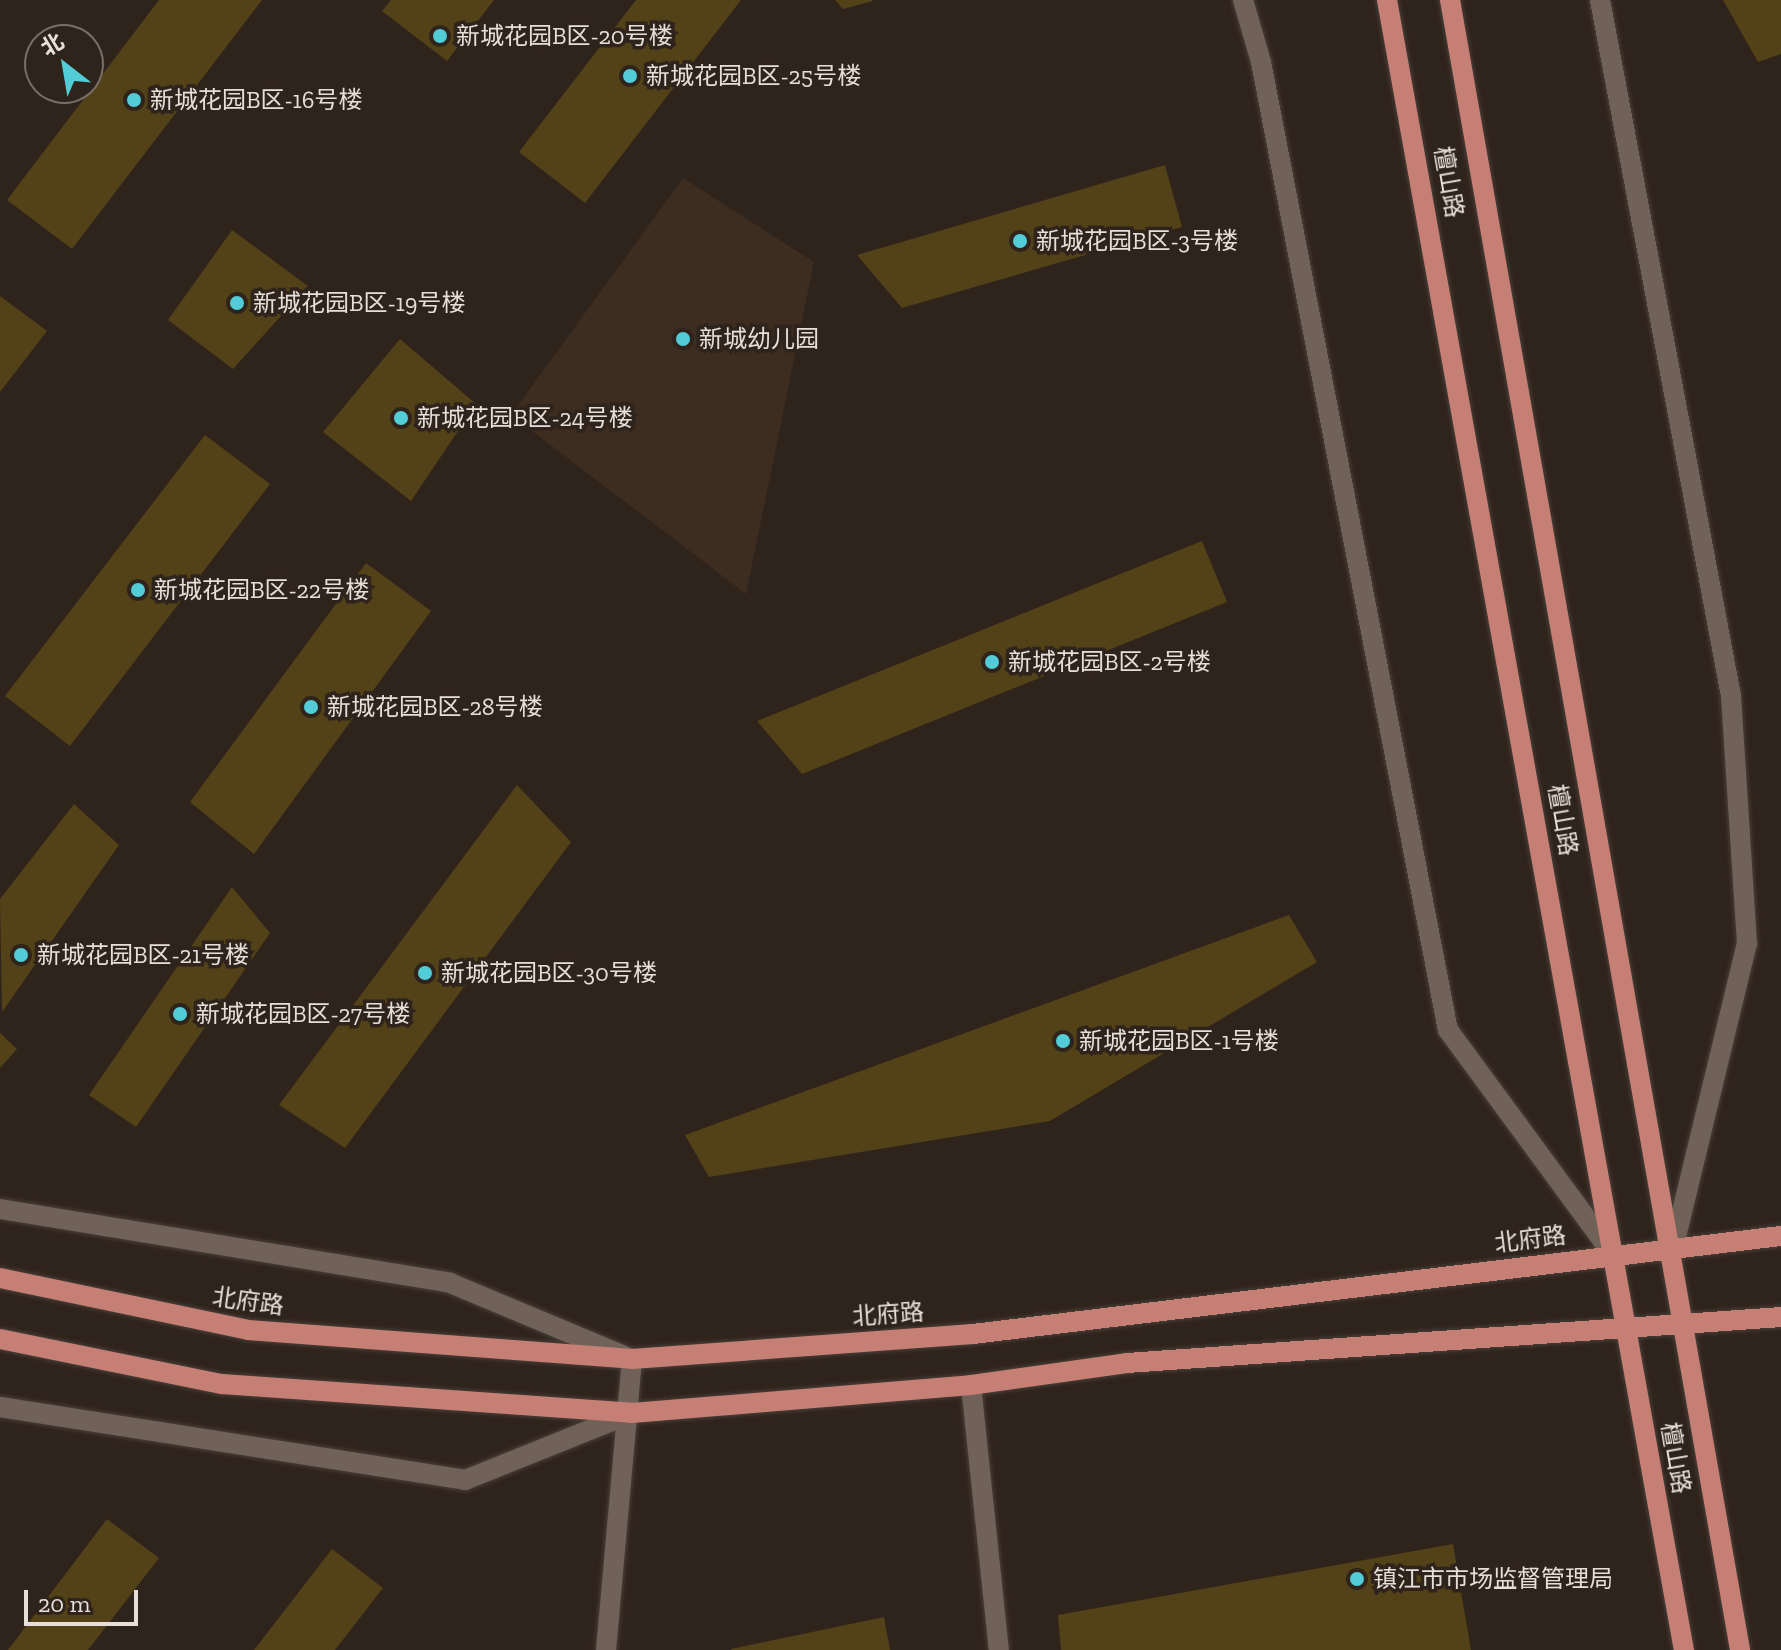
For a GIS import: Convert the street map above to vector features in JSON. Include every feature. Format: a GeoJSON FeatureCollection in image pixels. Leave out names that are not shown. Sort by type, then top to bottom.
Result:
{"type":"FeatureCollection","features":[{"type":"Feature","properties":{"kind":"main road","name":"檀山路"},"geometry":{"type":"LineString","coordinates":[[1387,0],[1399,49],[1684,1650]]}},
{"type":"Feature","properties":{"kind":"main road","name":"檀山路"},"geometry":{"type":"LineString","coordinates":[[1450,0],[1674,1244],[1740,1650]]}},
{"type":"Feature","properties":{"kind":"main road","name":"北府路"},"geometry":{"type":"LineString","coordinates":[[0,1278],[248,1330],[632,1359],[973,1334],[1613,1255],[1674,1244],[1781,1236]]}},
{"type":"Feature","properties":{"kind":"main road"},"geometry":{"type":"LineString","coordinates":[[0,1339],[222,1384],[632,1413],[971,1385],[1127,1363],[1626,1324],[1781,1317]]}},
{"type":"Feature","properties":{"kind":"street"},"geometry":{"type":"LineString","coordinates":[[1243,0],[1261,62],[1448,1030],[1613,1255]]}},
{"type":"Feature","properties":{"kind":"street"},"geometry":{"type":"LineString","coordinates":[[1600,0],[1731,696],[1747,943],[1674,1244]]}},
{"type":"Feature","properties":{"kind":"street"},"geometry":{"type":"LineString","coordinates":[[0,1209],[450,1283],[632,1359],[632,1413],[606,1650]]}},
{"type":"Feature","properties":{"kind":"street"},"geometry":{"type":"LineString","coordinates":[[971,1385],[999,1650]]}},
{"type":"Feature","properties":{"kind":"street"},"geometry":{"type":"LineString","coordinates":[[0,1407],[465,1480],[632,1413]]}},
{"type":"Feature","properties":{"kind":"shaded area","name":"新城幼儿园"},"geometry":{"type":"Polygon","coordinates":[[[683,178],[814,262],[746,594],[511,415],[683,178]]]}},
{"type":"Feature","properties":{"kind":"building","name":"新城花园B区-16号楼"},"geometry":{"type":"Polygon","coordinates":[[[159,0],[262,0],[72,249],[7,200],[80,104],[104,104],[104,72],[159,0]]]}},
{"type":"Feature","properties":{"kind":"building","name":"新城花园B区-20号楼"},"geometry":{"type":"Polygon","coordinates":[[[391,0],[494,0],[447,61],[382,11],[391,0]]]}},
{"type":"Feature","properties":{"kind":"building","name":"新城花园B区-25号楼"},"geometry":{"type":"Polygon","coordinates":[[[636,0],[741,0],[585,203],[519,152],[636,0]]]}},
{"type":"Feature","properties":{"kind":"building"},"geometry":{"type":"Polygon","coordinates":[[[835,0],[872,0],[873,1],[843,9],[835,0]]]}},
{"type":"Feature","properties":{"kind":"building"},"geometry":{"type":"Polygon","coordinates":[[[1723,0],[1781,0],[1781,54],[1758,62],[1723,0]]]}},
{"type":"Feature","properties":{"kind":"building","name":"新城花园B区-3号楼"},"geometry":{"type":"Polygon","coordinates":[[[1165,165],[1182,227],[902,308],[857,255],[1165,165]]]}},
{"type":"Feature","properties":{"kind":"building","name":"新城花园B区-19号楼"},"geometry":{"type":"Polygon","coordinates":[[[232,230],[308,286],[233,369],[168,320],[232,230]]]}},
{"type":"Feature","properties":{"kind":"building"},"geometry":{"type":"Polygon","coordinates":[[[0,296],[47,331],[0,392],[0,296]]]}},
{"type":"Feature","properties":{"kind":"building","name":"新城花园B区-24号楼"},"geometry":{"type":"Polygon","coordinates":[[[400,339],[476,404],[411,501],[323,432],[400,339]]]}},
{"type":"Feature","properties":{"kind":"building","name":"新城花园B区-22号楼"},"geometry":{"type":"Polygon","coordinates":[[[205,435],[270,484],[70,746],[5,696],[205,435]]]}},
{"type":"Feature","properties":{"kind":"building","name":"新城花园B区-2号楼"},"geometry":{"type":"Polygon","coordinates":[[[1202,541],[1227,602],[802,774],[757,721],[1202,541]]]}},
{"type":"Feature","properties":{"kind":"building","name":"新城花园B区-28号楼"},"geometry":{"type":"Polygon","coordinates":[[[366,563],[431,611],[254,854],[190,802],[366,563]]]}},
{"type":"Feature","properties":{"kind":"building","name":"新城花园B区-30号楼"},"geometry":{"type":"Polygon","coordinates":[[[517,785],[571,842],[345,1148],[279,1105],[517,785]]]}},
{"type":"Feature","properties":{"kind":"building","name":"新城花园B区-21号楼"},"geometry":{"type":"Polygon","coordinates":[[[74,804],[119,845],[2,1012],[0,899],[74,804]]]}},
{"type":"Feature","properties":{"kind":"building","name":"新城花园B区-27号楼"},"geometry":{"type":"Polygon","coordinates":[[[232,887],[270,933],[136,1127],[89,1095],[232,887]]]}},
{"type":"Feature","properties":{"kind":"building","name":"新城花园B区-1号楼"},"geometry":{"type":"Polygon","coordinates":[[[1289,915],[1317,962],[1050,1121],[709,1177],[685,1135],[1289,915]]]}},
{"type":"Feature","properties":{"kind":"building"},"geometry":{"type":"Polygon","coordinates":[[[0,1033],[17,1049],[0,1068],[0,1033]]]}},
{"type":"Feature","properties":{"kind":"building"},"geometry":{"type":"Polygon","coordinates":[[[107,1519],[159,1558],[88,1650],[8,1650],[107,1519]]]}},
{"type":"Feature","properties":{"kind":"building","name":"镇江市市场监督管理局"},"geometry":{"type":"Polygon","coordinates":[[[1453,1544],[1471,1650],[1061,1650],[1058,1615],[1453,1544]]]}},
{"type":"Feature","properties":{"kind":"building"},"geometry":{"type":"Polygon","coordinates":[[[332,1549],[383,1588],[335,1650],[254,1650],[332,1549]]]}},
{"type":"Feature","properties":{"kind":"building"},"geometry":{"type":"Polygon","coordinates":[[[884,1617],[890,1650],[731,1650],[731,1649],[884,1617]]]}},
{"type":"Feature","properties":{"kind":"place","name":"新城花园B区-20号楼"},"geometry":{"type":"Point","coordinates":[440,36]}},
{"type":"Feature","properties":{"kind":"place","name":"新城花园B区-25号楼"},"geometry":{"type":"Point","coordinates":[630,76]}},
{"type":"Feature","properties":{"kind":"place","name":"新城花园B区-16号楼"},"geometry":{"type":"Point","coordinates":[134,100]}},
{"type":"Feature","properties":{"kind":"place","name":"新城花园B区-3号楼"},"geometry":{"type":"Point","coordinates":[1020,241]}},
{"type":"Feature","properties":{"kind":"place","name":"新城花园B区-19号楼"},"geometry":{"type":"Point","coordinates":[237,303]}},
{"type":"Feature","properties":{"kind":"place","name":"新城幼儿园"},"geometry":{"type":"Point","coordinates":[683,339]}},
{"type":"Feature","properties":{"kind":"place","name":"新城花园B区-24号楼"},"geometry":{"type":"Point","coordinates":[401,418]}},
{"type":"Feature","properties":{"kind":"place","name":"新城花园B区-22号楼"},"geometry":{"type":"Point","coordinates":[138,590]}},
{"type":"Feature","properties":{"kind":"place","name":"新城花园B区-2号楼"},"geometry":{"type":"Point","coordinates":[992,662]}},
{"type":"Feature","properties":{"kind":"place","name":"新城花园B区-28号楼"},"geometry":{"type":"Point","coordinates":[311,707]}},
{"type":"Feature","properties":{"kind":"place","name":"新城花园B区-21号楼"},"geometry":{"type":"Point","coordinates":[21,955]}},
{"type":"Feature","properties":{"kind":"place","name":"新城花园B区-30号楼"},"geometry":{"type":"Point","coordinates":[425,973]}},
{"type":"Feature","properties":{"kind":"place","name":"新城花园B区-27号楼"},"geometry":{"type":"Point","coordinates":[180,1014]}},
{"type":"Feature","properties":{"kind":"place","name":"新城花园B区-1号楼"},"geometry":{"type":"Point","coordinates":[1063,1041]}},
{"type":"Feature","properties":{"kind":"place","name":"镇江市市场监督管理局"},"geometry":{"type":"Point","coordinates":[1357,1579]}}]}
